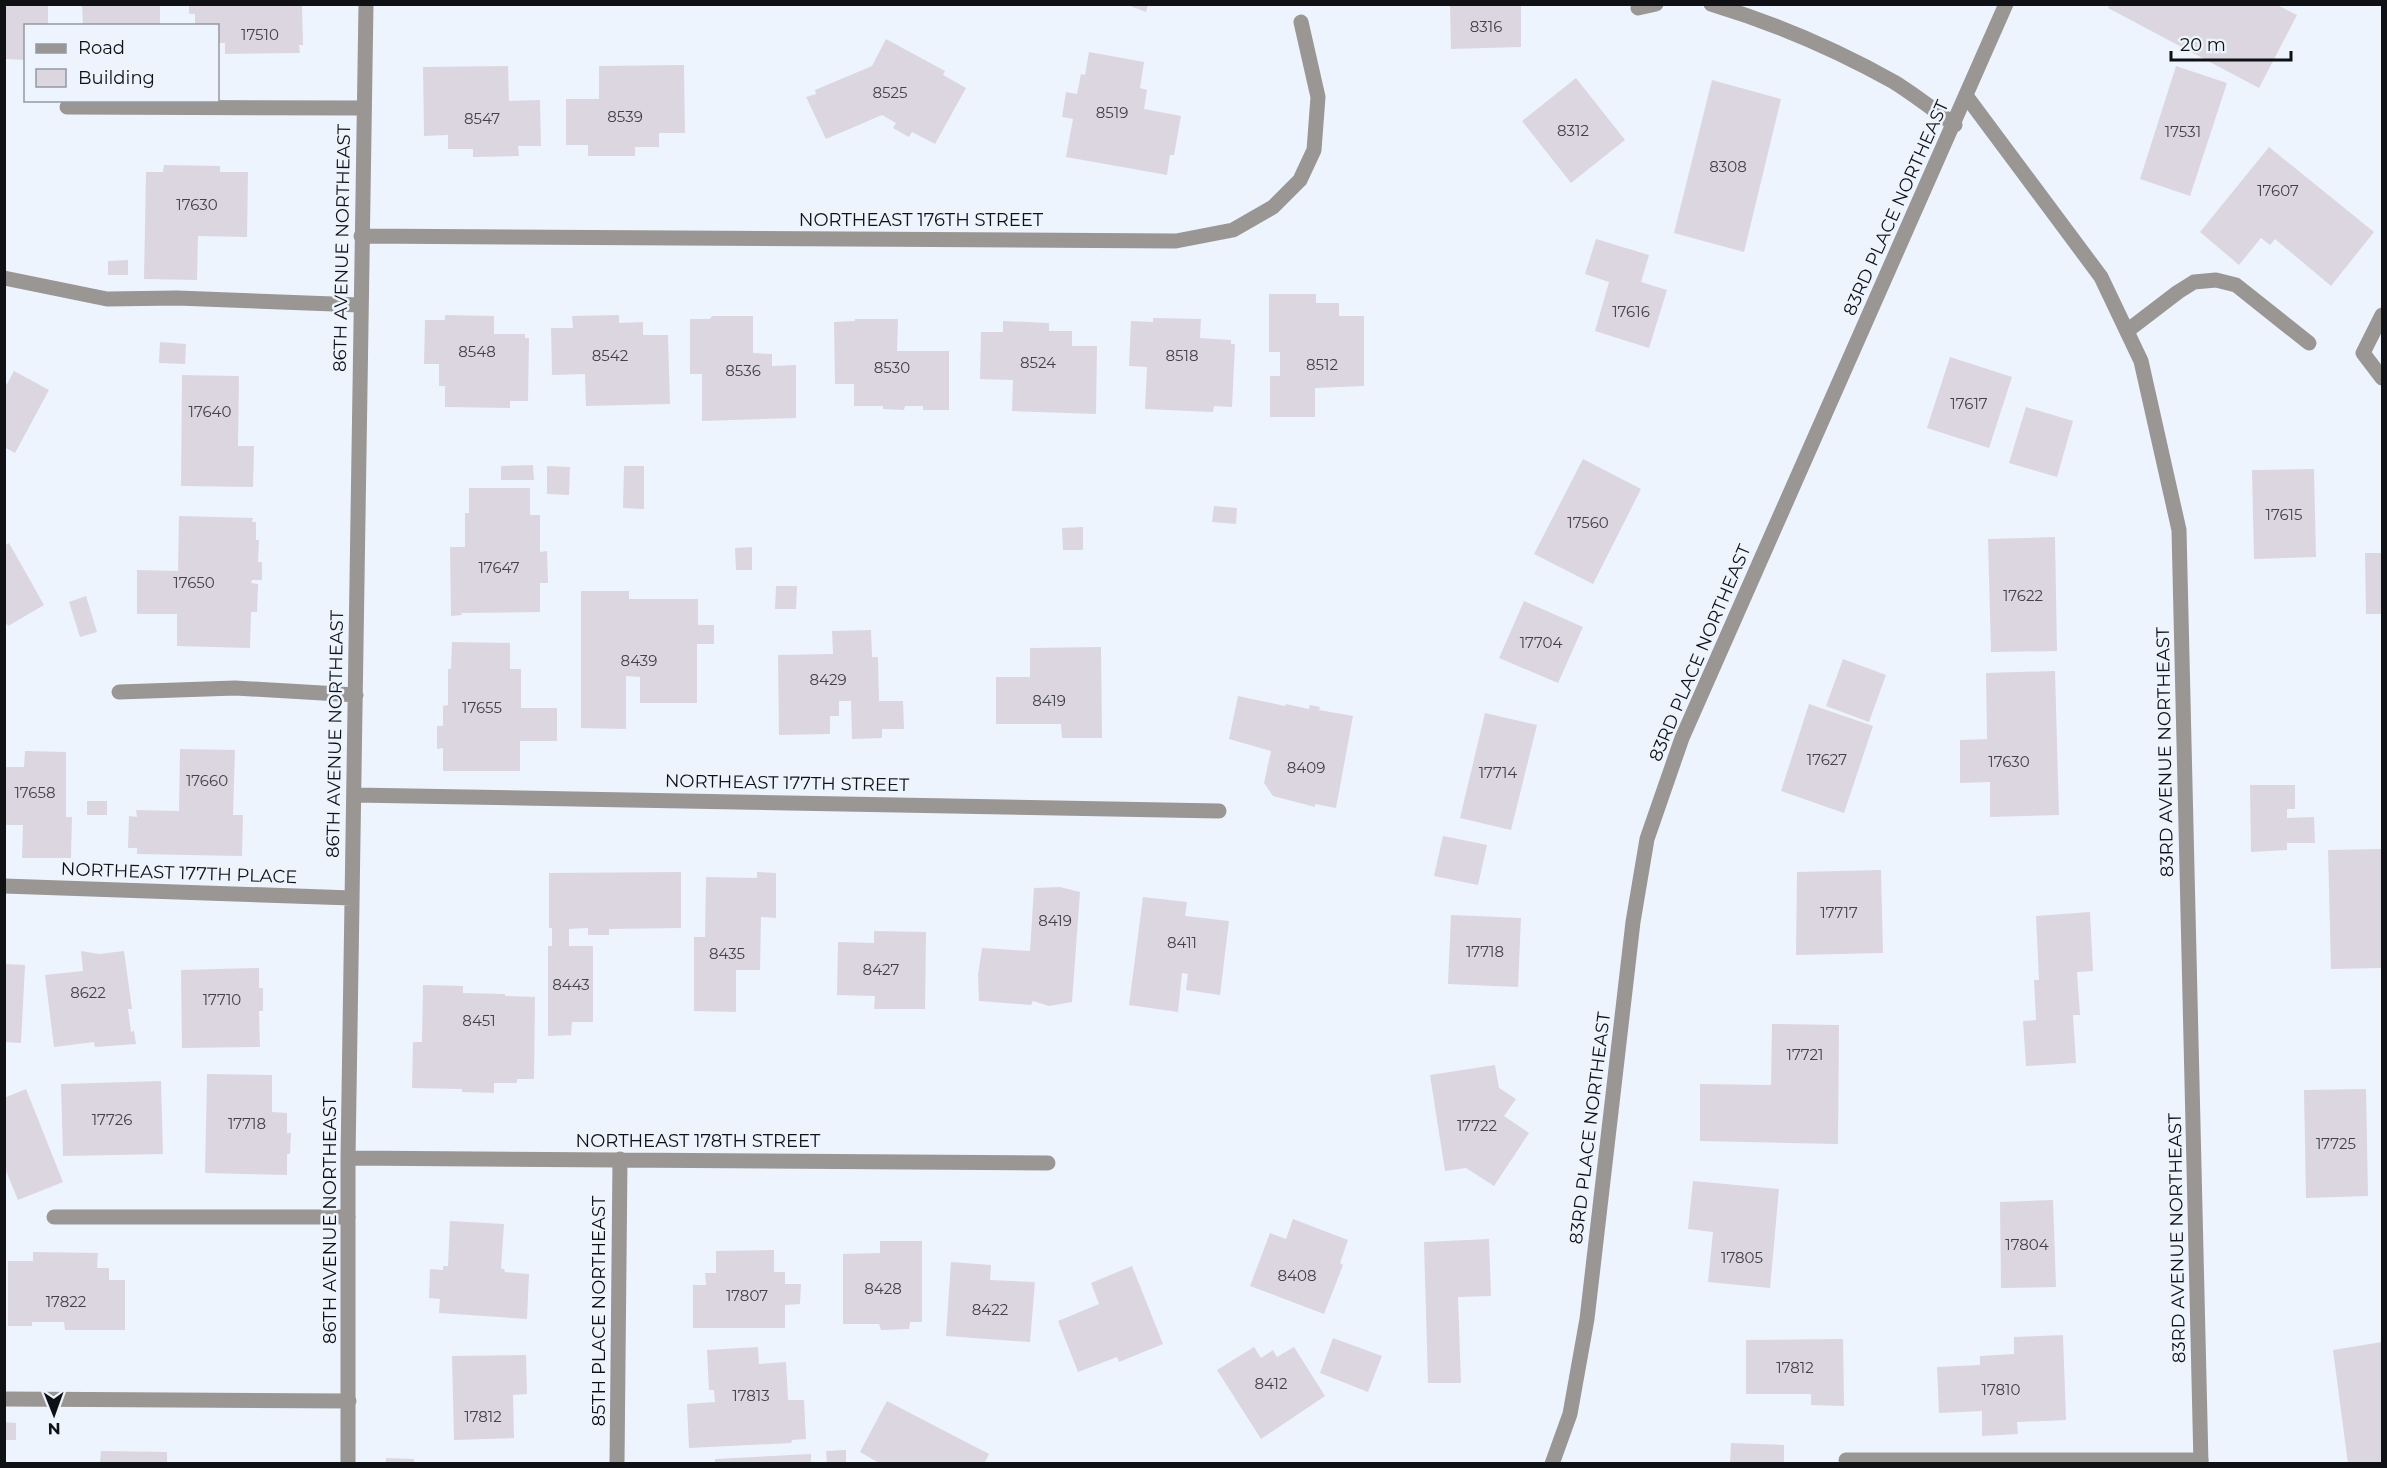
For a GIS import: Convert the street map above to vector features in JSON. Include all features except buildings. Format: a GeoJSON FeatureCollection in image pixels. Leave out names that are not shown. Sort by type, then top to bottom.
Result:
{"type":"FeatureCollection","features":[{"type":"Feature","properties":{"kind":"street","name":"86TH AVENUE NORTHEAST"},"geometry":{"type":"LineString","coordinates":[[348,1464],[348,1158],[366,4]]}},
{"type":"Feature","properties":{"kind":"street"},"geometry":{"type":"LineString","coordinates":[[1638,8],[1656,4]]}},
{"type":"Feature","properties":{"kind":"street"},"geometry":{"type":"LineString","coordinates":[[1711,4],[1744,14],[1837,53],[1895,83],[1954,125]]}},
{"type":"Feature","properties":{"kind":"street","name":"83RD PLACE NORTHEAST"},"geometry":{"type":"LineString","coordinates":[[1552,1464],[1570,1414],[1587,1319],[1633,922],[1647,839],[1682,738],[1967,97],[2006,4]]}},
{"type":"Feature","properties":{"kind":"street","name":"NORTHEAST 176TH STREET"},"geometry":{"type":"LineString","coordinates":[[361,236],[1176,241],[1233,230],[1274,207],[1300,180],[1314,150],[1318,97],[1301,22]]}},
{"type":"Feature","properties":{"kind":"street","name":"83RD AVENUE NORTHEAST"},"geometry":{"type":"LineString","coordinates":[[1967,97],[2101,277],[2141,361],[2179,530],[2201,1462]]}},
{"type":"Feature","properties":{"kind":"street"},"geometry":{"type":"LineString","coordinates":[[67,107],[364,108]]}},
{"type":"Feature","properties":{"kind":"street"},"geometry":{"type":"LineString","coordinates":[[4,278],[107,299],[177,298],[360,305]]}},
{"type":"Feature","properties":{"kind":"street"},"geometry":{"type":"LineString","coordinates":[[2127,331],[2194,282],[2216,280],[2236,285],[2309,343]]}},
{"type":"Feature","properties":{"kind":"street"},"geometry":{"type":"LineString","coordinates":[[2382,315],[2363,353],[2382,378]]}},
{"type":"Feature","properties":{"kind":"street"},"geometry":{"type":"LineString","coordinates":[[119,692],[235,688],[356,695]]}},
{"type":"Feature","properties":{"kind":"street","name":"NORTHEAST 177TH STREET"},"geometry":{"type":"LineString","coordinates":[[355,795],[1219,811]]}},
{"type":"Feature","properties":{"kind":"street","name":"NORTHEAST 177TH PLACE"},"geometry":{"type":"LineString","coordinates":[[4,886],[352,898]]}},
{"type":"Feature","properties":{"kind":"street","name":"NORTHEAST 178TH STREET"},"geometry":{"type":"LineString","coordinates":[[348,1158],[1048,1163]]}},
{"type":"Feature","properties":{"kind":"street","name":"85TH PLACE NORTHEAST"},"geometry":{"type":"LineString","coordinates":[[618,1464],[620,1159]]}},
{"type":"Feature","properties":{"kind":"street"},"geometry":{"type":"LineString","coordinates":[[54,1217],[348,1217]]}},
{"type":"Feature","properties":{"kind":"street"},"geometry":{"type":"LineString","coordinates":[[4,1399],[349,1401]]}},
{"type":"Feature","properties":{"kind":"street"},"geometry":{"type":"LineString","coordinates":[[1846,1460],[2201,1462]]}}]}
